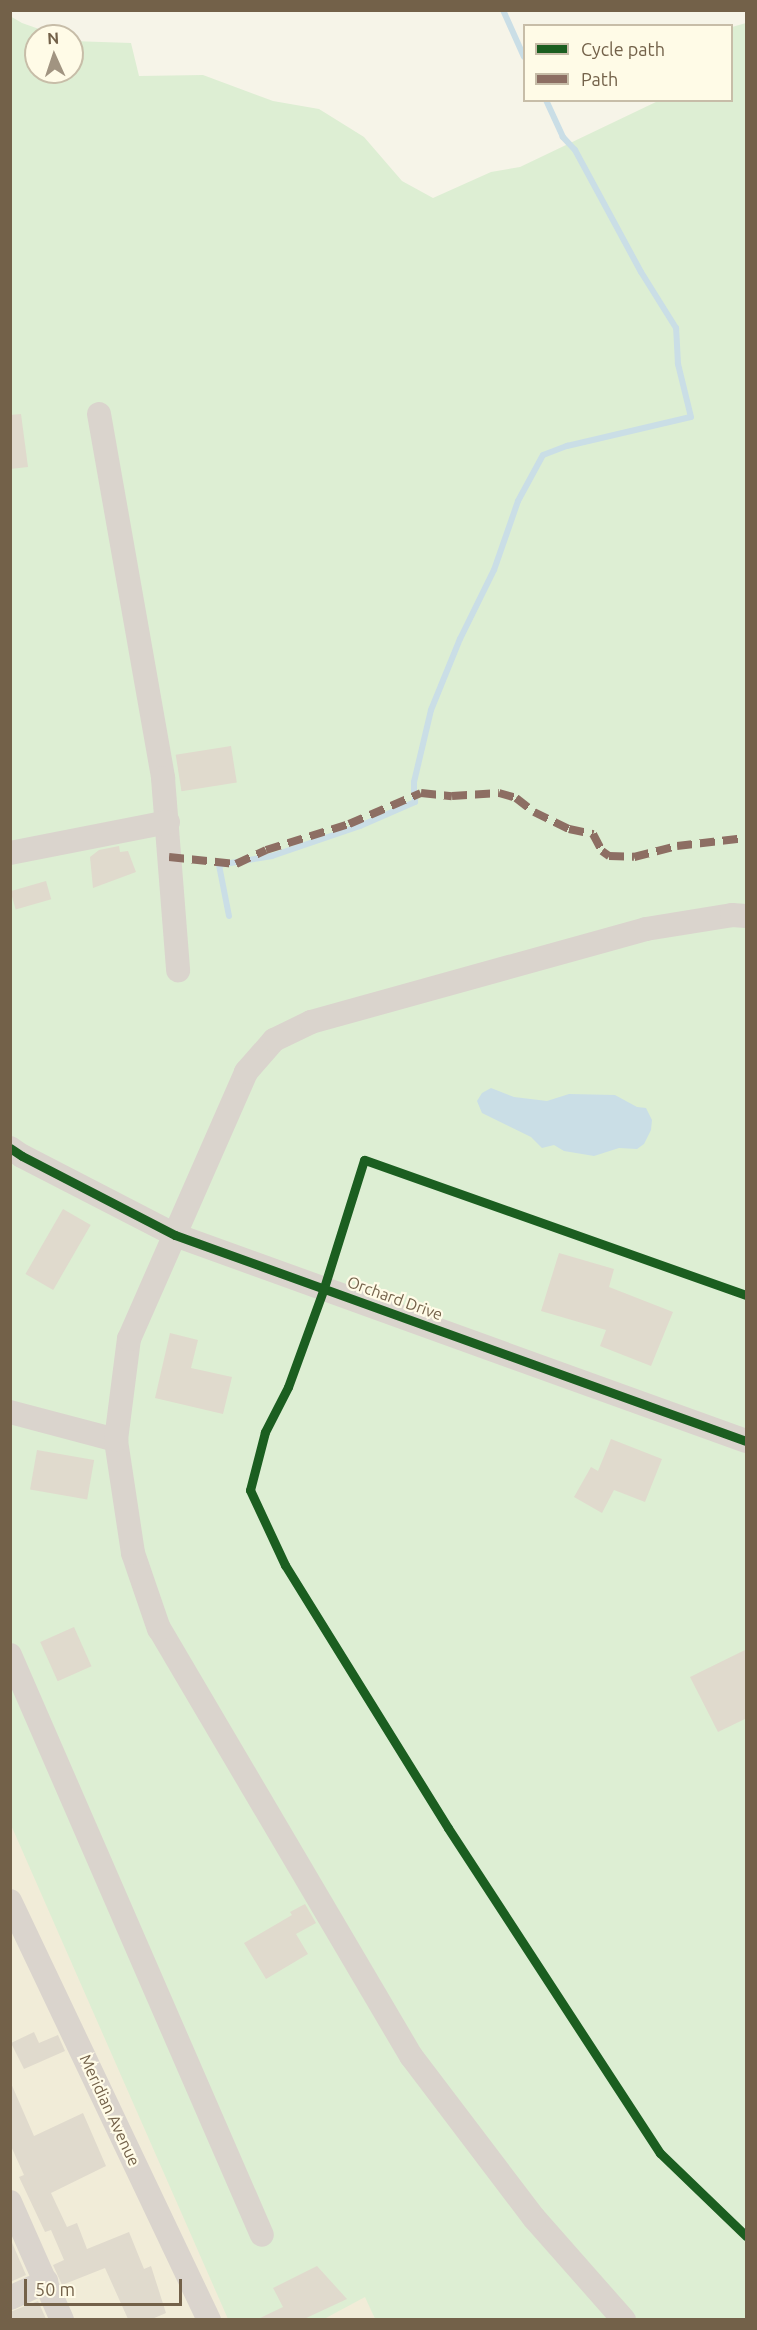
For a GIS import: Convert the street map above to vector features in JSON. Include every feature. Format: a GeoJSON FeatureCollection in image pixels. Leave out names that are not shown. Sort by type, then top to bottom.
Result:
{"type":"FeatureCollection","features":[{"type":"Feature","properties":{"kind":"street"},"geometry":{"type":"LineString","coordinates":[[99,414],[163,778],[178,970]]}},
{"type":"Feature","properties":{"kind":"street"},"geometry":{"type":"LineString","coordinates":[[12,846],[168,822]]}},
{"type":"Feature","properties":{"kind":"street"},"geometry":{"type":"LineString","coordinates":[[624,2319],[534,2218],[411,2056],[159,1629],[133,1553],[116,1440],[129,1339],[246,1072],[274,1040],[311,1022],[646,929],[732,915],[747,916]]}},
{"type":"Feature","properties":{"kind":"street","name":"Orchard Drive"},"geometry":{"type":"LineString","coordinates":[[10,1148],[175,1235],[747,1441]]}},
{"type":"Feature","properties":{"kind":"street"},"geometry":{"type":"LineString","coordinates":[[10,1412],[116,1440]]}},
{"type":"Feature","properties":{"kind":"street"},"geometry":{"type":"LineString","coordinates":[[10,1655],[262,2235]]}},
{"type":"Feature","properties":{"kind":"street","name":"Meridian Avenue"},"geometry":{"type":"LineString","coordinates":[[10,1900],[208,2319]]}},
{"type":"Feature","properties":{"kind":"street"},"geometry":{"type":"LineString","coordinates":[[11,2207],[62,2319]]}},
{"type":"Feature","properties":{"kind":"street"},"geometry":{"type":"LineString","coordinates":[[10,2298],[46,2281]]}},
{"type":"Feature","properties":{"kind":"shaded area"},"geometry":{"type":"Polygon","coordinates":[[[491,1088],[514,1097],[547,1101],[569,1094],[615,1095],[637,1107],[646,1108],[652,1120],[651,1130],[644,1144],[637,1149],[619,1148],[594,1156],[564,1151],[554,1145],[542,1148],[531,1137],[482,1113],[477,1101],[482,1093],[491,1088]]]}},
{"type":"Feature","properties":{"kind":"shaded area"},"geometry":{"type":"Polygon","coordinates":[[[10,1480],[366,2297],[375,2319],[11,2319],[10,1480]]]}},
{"type":"Feature","properties":{"kind":"green space"},"geometry":{"type":"Polygon","coordinates":[[[10,16],[25,24],[24,84],[84,84],[84,41],[131,43],[139,76],[203,75],[273,101],[319,109],[364,137],[402,181],[433,198],[491,172],[520,167],[656,102],[733,102],[733,27],[746,23],[746,2319],[375,2319],[365,2297],[324,2319],[228,2319],[11,1825],[10,16]]]}},
{"type":"Feature","properties":{"kind":"building"},"geometry":{"type":"Polygon","coordinates":[[[21,414],[28,467],[10,469],[10,415],[21,414]]]}},
{"type":"Feature","properties":{"kind":"building"},"geometry":{"type":"Polygon","coordinates":[[[231,746],[237,783],[181,791],[176,755],[231,746]]]}},
{"type":"Feature","properties":{"kind":"building"},"geometry":{"type":"Polygon","coordinates":[[[119,846],[120,852],[128,851],[136,872],[93,888],[90,857],[99,850],[119,846]]]}},
{"type":"Feature","properties":{"kind":"building"},"geometry":{"type":"Polygon","coordinates":[[[46,881],[51,899],[16,909],[10,891],[46,881]]]}},
{"type":"Feature","properties":{"kind":"building"},"geometry":{"type":"Polygon","coordinates":[[[63,1209],[91,1225],[53,1290],[26,1274],[63,1209]]]}},
{"type":"Feature","properties":{"kind":"building"},"geometry":{"type":"Polygon","coordinates":[[[559,1253],[614,1269],[609,1287],[673,1312],[651,1366],[600,1346],[606,1330],[541,1311],[559,1253]]]}},
{"type":"Feature","properties":{"kind":"building"},"geometry":{"type":"Polygon","coordinates":[[[170,1333],[198,1340],[191,1368],[232,1377],[223,1414],[155,1398],[170,1333]]]}},
{"type":"Feature","properties":{"kind":"building"},"geometry":{"type":"Polygon","coordinates":[[[611,1439],[662,1459],[645,1502],[614,1490],[602,1513],[574,1497],[591,1467],[598,1471],[611,1439]]]}},
{"type":"Feature","properties":{"kind":"building"},"geometry":{"type":"Polygon","coordinates":[[[37,1450],[94,1460],[87,1499],[30,1489],[37,1450]]]}},
{"type":"Feature","properties":{"kind":"building"},"geometry":{"type":"Polygon","coordinates":[[[74,1627],[91,1666],[58,1681],[40,1642],[74,1627]]]}},
{"type":"Feature","properties":{"kind":"building"},"geometry":{"type":"Polygon","coordinates":[[[747,1649],[747,1718],[718,1732],[690,1677],[747,1649]]]}},
{"type":"Feature","properties":{"kind":"building"},"geometry":{"type":"Polygon","coordinates":[[[305,1904],[316,1923],[296,1934],[308,1954],[266,1979],[244,1943],[292,1915],[290,1912],[305,1904]]]}},
{"type":"Feature","properties":{"kind":"building"},"geometry":{"type":"Polygon","coordinates":[[[34,2032],[39,2043],[58,2035],[65,2051],[24,2069],[11,2043],[34,2032]]]}},
{"type":"Feature","properties":{"kind":"building"},"geometry":{"type":"Polygon","coordinates":[[[10,2081],[34,2136],[83,2113],[106,2166],[51,2193],[67,2227],[77,2223],[87,2249],[129,2232],[144,2269],[151,2266],[166,2313],[152,2319],[128,2319],[105,2268],[62,2285],[53,2265],[64,2260],[51,2230],[45,2232],[19,2177],[24,2175],[10,2144],[10,2081]]]}},
{"type":"Feature","properties":{"kind":"building"},"geometry":{"type":"Polygon","coordinates":[[[10,2238],[26,2275],[10,2282],[10,2238]]]}},
{"type":"Feature","properties":{"kind":"building"},"geometry":{"type":"Polygon","coordinates":[[[317,2266],[347,2299],[304,2319],[258,2319],[283,2307],[273,2288],[317,2266]]]}},
{"type":"Feature","properties":{"kind":"building"},"geometry":{"type":"Polygon","coordinates":[[[38,2301],[46,2319],[10,2319],[10,2312],[38,2301]]]}},
{"type":"Feature","properties":{"kind":"waterway"},"geometry":{"type":"LineString","coordinates":[[503,10],[523,55]]}},
{"type":"Feature","properties":{"kind":"waterway"},"geometry":{"type":"LineString","coordinates":[[414,791],[414,782],[431,710],[460,639],[494,570],[518,501],[543,455],[567,446],[691,417],[678,364],[676,328],[641,272],[575,150],[563,137],[547,102]]}},
{"type":"Feature","properties":{"kind":"waterway"},"geometry":{"type":"LineString","coordinates":[[229,916],[219,865],[272,856],[360,826],[415,802],[415,798]]}},
{"type":"Feature","properties":{"kind":"marked path"},"geometry":{"type":"LineString","coordinates":[[169,857],[236,864],[266,850],[349,824],[421,793],[452,796],[499,793],[516,798],[534,812],[569,829],[593,834],[602,851],[609,856],[634,857],[677,846],[746,838]]}},
{"type":"Feature","properties":{"kind":"cycle path"},"geometry":{"type":"LineString","coordinates":[[10,1148],[175,1235],[746,1441]]}},
{"type":"Feature","properties":{"kind":"cycle path"},"geometry":{"type":"LineString","coordinates":[[746,1295],[364,1160],[324,1288],[288,1387],[265,1432],[250,1490],[285,1565],[448,1828],[660,2153],[746,2236]]}}]}
